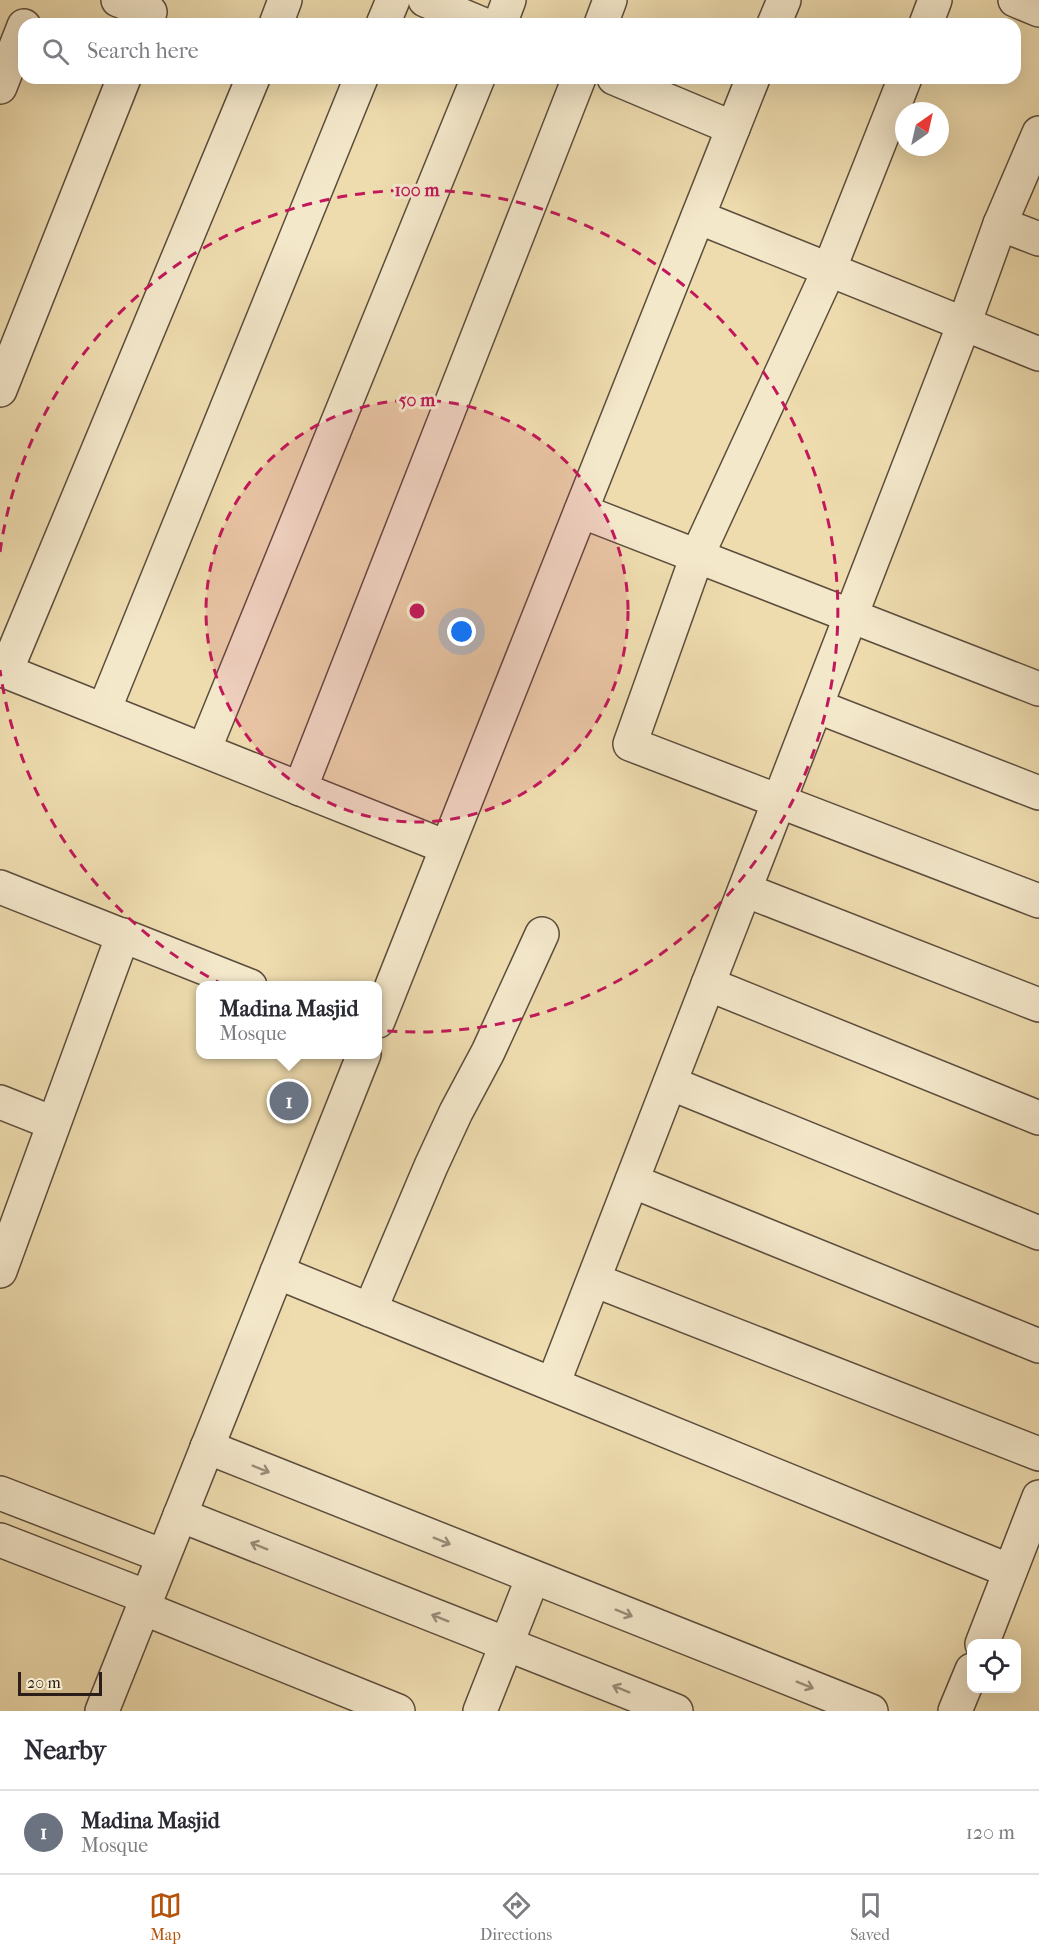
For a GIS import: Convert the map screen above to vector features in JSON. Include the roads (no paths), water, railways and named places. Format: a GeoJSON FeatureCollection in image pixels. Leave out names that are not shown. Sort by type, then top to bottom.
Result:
{"type":"FeatureCollection","features":[{"type":"Feature","properties":{"kind":"street"},"geometry":{"type":"LineString","coordinates":[[28,18],[34,0]]}},
{"type":"Feature","properties":{"kind":"street"},"geometry":{"type":"LineString","coordinates":[[118,0],[150,12]]}},
{"type":"Feature","properties":{"kind":"street"},"geometry":{"type":"LineString","coordinates":[[278,18],[285,0]]}},
{"type":"Feature","properties":{"kind":"street"},"geometry":{"type":"LineString","coordinates":[[386,18],[393,0]]}},
{"type":"Feature","properties":{"kind":"street"},"geometry":{"type":"LineString","coordinates":[[425,0],[468,18]]}},
{"type":"Feature","properties":{"kind":"street"},"geometry":{"type":"LineString","coordinates":[[502,18],[509,0]]}},
{"type":"Feature","properties":{"kind":"street"},"geometry":{"type":"LineString","coordinates":[[603,18],[610,0]]}},
{"type":"Feature","properties":{"kind":"street"},"geometry":{"type":"LineString","coordinates":[[776,18],[784,0]]}},
{"type":"Feature","properties":{"kind":"street"},"geometry":{"type":"LineString","coordinates":[[928,18],[935,0]]}},
{"type":"Feature","properties":{"kind":"street"},"geometry":{"type":"LineString","coordinates":[[1015,0],[1039,10]]}},
{"type":"Feature","properties":{"kind":"street"},"geometry":{"type":"LineString","coordinates":[[0,87],[18,42]]}},
{"type":"Feature","properties":{"kind":"street"},"geometry":{"type":"LineString","coordinates":[[0,390],[122,84]]}},
{"type":"Feature","properties":{"kind":"street"},"geometry":{"type":"LineString","coordinates":[[250,84],[3,670],[446,847]]}},
{"type":"Feature","properties":{"kind":"street"},"geometry":{"type":"LineString","coordinates":[[104,710],[359,84]]}},
{"type":"Feature","properties":{"kind":"street"},"geometry":{"type":"LineString","coordinates":[[204,750],[476,84]]}},
{"type":"Feature","properties":{"kind":"street"},"geometry":{"type":"LineString","coordinates":[[300,789],[577,84]]}},
{"type":"Feature","properties":{"kind":"street"},"geometry":{"type":"LineString","coordinates":[[628,84],[733,128]]}},
{"type":"Feature","properties":{"kind":"street"},"geometry":{"type":"LineString","coordinates":[[382,1011],[751,84]]}},
{"type":"Feature","properties":{"kind":"street"},"geometry":{"type":"LineString","coordinates":[[903,84],[829,270],[697,556],[630,744],[1039,901]]}},
{"type":"Feature","properties":{"kind":"street"},"geometry":{"type":"LineString","coordinates":[[553,1384],[964,324],[1000,224],[1039,133]]}},
{"type":"Feature","properties":{"kind":"street"},"geometry":{"type":"LineString","coordinates":[[698,217],[1039,354]]}},
{"type":"Feature","properties":{"kind":"street"},"geometry":{"type":"LineString","coordinates":[[1000,224],[1039,239]]}},
{"type":"Feature","properties":{"kind":"street"},"geometry":{"type":"LineString","coordinates":[[580,511],[1039,689]]}},
{"type":"Feature","properties":{"kind":"street"},"geometry":{"type":"LineString","coordinates":[[816,706],[1039,793]]}},
{"type":"Feature","properties":{"kind":"street"},"geometry":{"type":"LineString","coordinates":[[0,887],[238,981]]}},
{"type":"Feature","properties":{"kind":"street"},"geometry":{"type":"LineString","coordinates":[[745,890],[1039,1005]]}},
{"type":"Feature","properties":{"kind":"street"},"geometry":{"type":"LineString","coordinates":[[370,1310],[436,1155],[488,1052],[542,934]]}},
{"type":"Feature","properties":{"kind":"street"},"geometry":{"type":"LineString","coordinates":[[0,1271],[123,935]]}},
{"type":"Feature","properties":{"kind":"street"},"geometry":{"type":"LineString","coordinates":[[708,984],[1039,1118]]}},
{"type":"Feature","properties":{"kind":"street"},"geometry":{"type":"LineString","coordinates":[[102,1711],[362,1059]]}},
{"type":"Feature","properties":{"kind":"street"},"geometry":{"type":"LineString","coordinates":[[670,1083],[1039,1233]]}},
{"type":"Feature","properties":{"kind":"street"},"geometry":{"type":"LineString","coordinates":[[0,1102],[53,1123]]}},
{"type":"Feature","properties":{"kind":"street"},"geometry":{"type":"LineString","coordinates":[[632,1180],[1039,1346]]}},
{"type":"Feature","properties":{"kind":"street"},"geometry":{"type":"LineString","coordinates":[[277,1272],[1010,1571]]}},
{"type":"Feature","properties":{"kind":"street"},"geometry":{"type":"LineString","coordinates":[[594,1280],[1039,1454]]}},
{"type":"Feature","properties":{"kind":"street"},"geometry":{"type":"LineString","coordinates":[[207,1447],[871,1711]]}},
{"type":"Feature","properties":{"kind":"street"},"geometry":{"type":"LineString","coordinates":[[0,1492],[164,1556]]}},
{"type":"Feature","properties":{"kind":"street"},"geometry":{"type":"LineString","coordinates":[[984,1639],[1039,1497]]}},
{"type":"Feature","properties":{"kind":"street"},"geometry":{"type":"LineString","coordinates":[[180,1515],[676,1711]]}},
{"type":"Feature","properties":{"kind":"street"},"geometry":{"type":"LineString","coordinates":[[0,1540],[398,1711]]}},
{"type":"Feature","properties":{"kind":"street"},"geometry":{"type":"LineString","coordinates":[[480,1711],[533,1577]]}},
{"type":"Feature","properties":{"kind":"street"},"geometry":{"type":"LineString","coordinates":[[956,1711],[967,1683]]}},
{"type":"Feature","properties":{"kind":"place","name":"Madina Masjid"},"geometry":{"type":"Point","coordinates":[289,1101]}}]}
